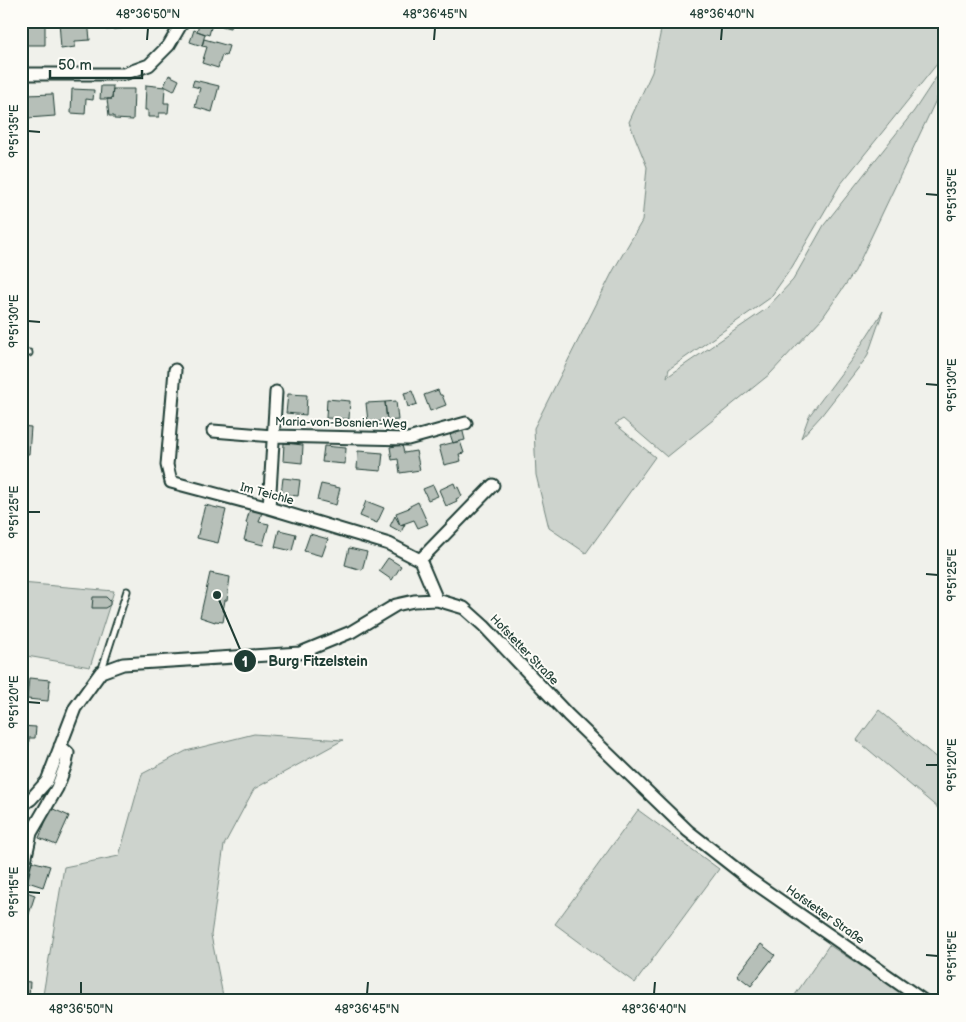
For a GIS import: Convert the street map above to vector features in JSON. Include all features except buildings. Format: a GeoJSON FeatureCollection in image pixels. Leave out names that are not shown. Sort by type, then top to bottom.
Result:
{"type":"FeatureCollection","features":[{"type":"Feature","properties":{"kind":"street"},"geometry":{"type":"LineString","coordinates":[[21,74],[124,74],[148,66],[169,45],[183,21]]}},
{"type":"Feature","properties":{"kind":"street","name":"Im Teichle"},"geometry":{"type":"LineString","coordinates":[[175,370],[167,465],[171,482],[269,508],[389,544],[420,560]]}},
{"type":"Feature","properties":{"kind":"street"},"geometry":{"type":"LineString","coordinates":[[269,508],[276,392]]}},
{"type":"Feature","properties":{"kind":"street","name":"Maria-von-Bosnien-Weg"},"geometry":{"type":"LineString","coordinates":[[213,431],[273,436],[408,439],[466,423]]}},
{"type":"Feature","properties":{"kind":"street"},"geometry":{"type":"LineString","coordinates":[[437,600],[420,560],[493,485]]}},
{"type":"Feature","properties":{"kind":"street","name":"Hofstetter Straße"},"geometry":{"type":"LineString","coordinates":[[101,672],[123,664],[300,653],[351,632],[396,605],[414,601],[437,600],[464,608],[484,626],[568,715],[688,832],[749,879],[924,1001]]}},
{"type":"Feature","properties":{"kind":"street"},"geometry":{"type":"LineString","coordinates":[[21,806],[31,799],[47,781],[75,708],[101,672]]}},
{"type":"Feature","properties":{"kind":"street"},"geometry":{"type":"LineString","coordinates":[[21,879],[26,834],[57,788],[66,764],[68,752],[60,746]]}},
{"type":"Feature","properties":{"kind":"lane"},"geometry":{"type":"LineString","coordinates":[[21,353],[29,353]]}},
{"type":"Feature","properties":{"kind":"lane"},"geometry":{"type":"LineString","coordinates":[[101,672],[127,591]]}},
{"type":"Feature","properties":{"kind":"shaded area"},"geometry":{"type":"Polygon","coordinates":[[[663,21],[938,21],[945,25],[945,54],[840,185],[792,267],[770,298],[669,369],[667,377],[766,309],[793,280],[824,225],[914,111],[945,64],[945,81],[855,271],[823,317],[770,374],[667,457],[623,419],[615,424],[655,457],[586,553],[549,528],[536,475],[534,428],[613,271],[642,221],[647,167],[629,122],[652,72],[663,21]]]}},
{"type":"Feature","properties":{"kind":"shaded area"},"geometry":{"type":"Polygon","coordinates":[[[883,311],[867,357],[821,416],[801,438],[809,416],[852,359],[883,311]]]}},
{"type":"Feature","properties":{"kind":"shaded area"},"geometry":{"type":"Polygon","coordinates":[[[21,583],[114,591],[90,667],[21,655],[21,583]]]}},
{"type":"Feature","properties":{"kind":"shaded area"},"geometry":{"type":"Polygon","coordinates":[[[879,710],[945,765],[945,814],[857,740],[879,710]]]}},
{"type":"Feature","properties":{"kind":"shaded area"},"geometry":{"type":"Polygon","coordinates":[[[254,734],[343,740],[254,789],[224,845],[211,935],[224,1001],[42,1001],[64,867],[119,856],[142,774],[186,751],[254,734]]]}},
{"type":"Feature","properties":{"kind":"shaded area"},"geometry":{"type":"Polygon","coordinates":[[[638,810],[719,869],[635,983],[555,924],[638,810]]]}},
{"type":"Feature","properties":{"kind":"shaded area"},"geometry":{"type":"Polygon","coordinates":[[[829,945],[914,1001],[791,1001],[829,945]]]}},
{"type":"Feature","properties":{"kind":"place","name":"Burg Fitzelstein"},"geometry":{"type":"Point","coordinates":[217,595]}}]}
